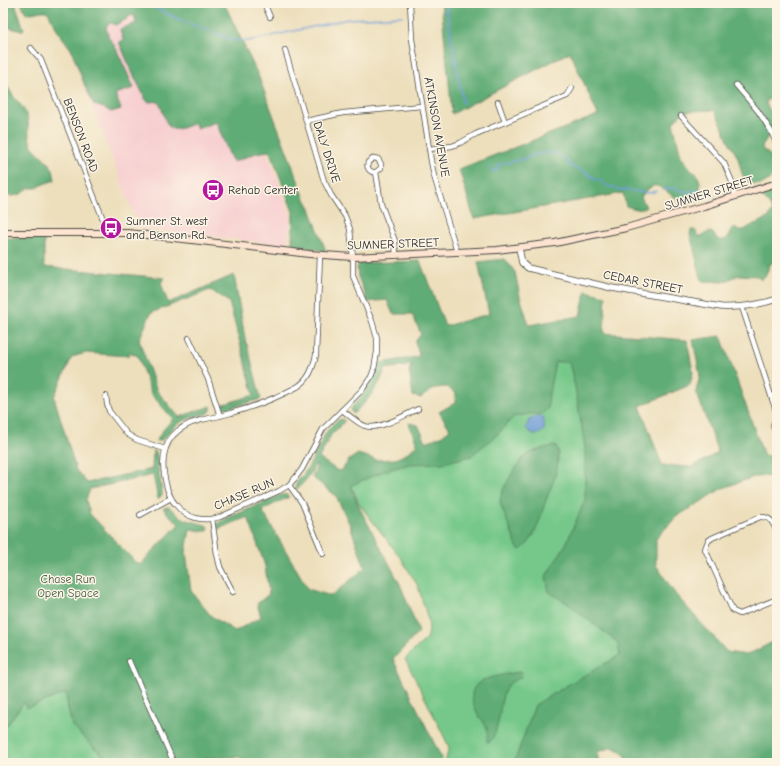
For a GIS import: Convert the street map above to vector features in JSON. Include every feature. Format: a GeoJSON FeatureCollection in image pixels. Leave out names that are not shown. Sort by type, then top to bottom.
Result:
{"type":"FeatureCollection","features":[{"type":"Feature","properties":{"kind":"main road","name":"SUMNER STREET"},"geometry":{"type":"LineString","coordinates":[[3,233],[128,233],[320,255],[353,257],[497,250],[570,240],[626,228],[777,183]]}},
{"type":"Feature","properties":{"kind":"street"},"geometry":{"type":"LineString","coordinates":[[264,3],[270,17]]}},
{"type":"Feature","properties":{"kind":"street","name":"ATKINSON AVENUE"},"geometry":{"type":"LineString","coordinates":[[410,3],[412,32],[422,106],[434,176],[457,252]]}},
{"type":"Feature","properties":{"kind":"street","name":"BENSON ROAD"},"geometry":{"type":"LineString","coordinates":[[31,48],[41,60],[108,232]]}},
{"type":"Feature","properties":{"kind":"street","name":"DALY DRIVE"},"geometry":{"type":"LineString","coordinates":[[285,50],[326,185],[343,212],[349,225],[353,257]]}},
{"type":"Feature","properties":{"kind":"street"},"geometry":{"type":"LineString","coordinates":[[736,85],[758,111],[771,131],[777,145]]}},
{"type":"Feature","properties":{"kind":"street"},"geometry":{"type":"LineString","coordinates":[[429,149],[460,143],[476,134],[567,96],[572,88]]}},
{"type":"Feature","properties":{"kind":"street"},"geometry":{"type":"LineString","coordinates":[[498,102],[505,122]]}},
{"type":"Feature","properties":{"kind":"street"},"geometry":{"type":"LineString","coordinates":[[306,122],[342,113],[422,106]]}},
{"type":"Feature","properties":{"kind":"street"},"geometry":{"type":"LineString","coordinates":[[680,116],[724,163],[733,184],[734,197]]}},
{"type":"Feature","properties":{"kind":"street"},"geometry":{"type":"LineString","coordinates":[[376,172],[380,204],[394,241],[396,256]]}},
{"type":"Feature","properties":{"kind":"street","name":"CEDAR STREET"},"geometry":{"type":"LineString","coordinates":[[519,248],[522,263],[528,268],[612,288],[721,307],[742,306],[777,299]]}},
{"type":"Feature","properties":{"kind":"street"},"geometry":{"type":"LineString","coordinates":[[140,515],[170,498],[167,488],[163,458],[165,448],[173,435],[182,428],[194,422],[231,414],[261,404],[301,385],[310,374],[316,349],[320,255]]}},
{"type":"Feature","properties":{"kind":"street","name":"CHASE RUN"},"geometry":{"type":"LineString","coordinates":[[170,498],[187,515],[195,518],[212,519],[220,517],[279,491],[289,485],[302,469],[323,429],[369,381],[374,369],[377,345],[375,331],[353,276],[353,257]]}},
{"type":"Feature","properties":{"kind":"street"},"geometry":{"type":"LineString","coordinates":[[742,306],[777,414]]}},
{"type":"Feature","properties":{"kind":"street"},"geometry":{"type":"LineString","coordinates":[[189,338],[208,379],[220,416]]}},
{"type":"Feature","properties":{"kind":"street"},"geometry":{"type":"LineString","coordinates":[[106,396],[106,404],[109,411],[127,434],[137,440],[165,448]]}},
{"type":"Feature","properties":{"kind":"street"},"geometry":{"type":"LineString","coordinates":[[342,410],[364,426],[370,428],[378,427],[418,409]]}},
{"type":"Feature","properties":{"kind":"street"},"geometry":{"type":"LineString","coordinates":[[777,420],[774,422],[773,426],[777,431]]}},
{"type":"Feature","properties":{"kind":"street"},"geometry":{"type":"LineString","coordinates":[[289,485],[302,503],[323,554]]}},
{"type":"Feature","properties":{"kind":"street"},"geometry":{"type":"LineString","coordinates":[[777,533],[771,520],[764,516],[760,516],[710,539],[706,544],[705,549],[733,611],[740,614],[777,599]]}},
{"type":"Feature","properties":{"kind":"street"},"geometry":{"type":"LineString","coordinates":[[212,519],[219,561],[233,592]]}},
{"type":"Feature","properties":{"kind":"street"},"geometry":{"type":"LineString","coordinates":[[129,661],[174,763]]}},
{"type":"Feature","properties":{"kind":"shaded area"},"geometry":{"type":"Polygon","coordinates":[[[52,3],[215,22],[287,203],[290,213],[290,227],[286,245],[139,228],[52,3]]]}},
{"type":"Feature","properties":{"kind":"green space"},"geometry":{"type":"Polygon","coordinates":[[[3,3],[15,3],[24,29],[22,31],[3,26],[3,3]]]}},
{"type":"Feature","properties":{"kind":"green space"},"geometry":{"type":"Polygon","coordinates":[[[21,3],[224,3],[258,75],[326,251],[292,245],[293,212],[271,153],[268,151],[256,153],[234,162],[216,122],[197,129],[195,123],[173,129],[168,125],[160,104],[158,102],[148,102],[146,100],[119,42],[123,40],[120,29],[136,23],[134,15],[127,17],[127,19],[115,25],[109,23],[106,27],[109,38],[115,46],[134,88],[115,94],[121,109],[111,112],[94,105],[71,49],[59,33],[49,14],[46,11],[41,11],[26,14],[21,3]]]}},
{"type":"Feature","properties":{"kind":"green space"},"geometry":{"type":"Polygon","coordinates":[[[441,3],[777,3],[777,95],[767,100],[766,104],[774,119],[770,132],[762,146],[763,150],[770,155],[777,173],[763,184],[756,184],[746,181],[742,174],[738,158],[714,110],[690,111],[682,113],[673,123],[681,156],[693,172],[697,174],[700,182],[700,194],[694,201],[688,203],[682,202],[662,188],[653,186],[641,197],[646,207],[641,209],[626,206],[623,193],[474,219],[459,169],[598,115],[570,52],[452,114],[441,3]]]}},
{"type":"Feature","properties":{"kind":"green space"},"geometry":{"type":"Polygon","coordinates":[[[3,83],[7,86],[23,108],[28,119],[29,137],[32,146],[53,169],[55,180],[37,188],[29,188],[21,194],[12,196],[3,195],[3,83]]]}},
{"type":"Feature","properties":{"kind":"green space"},"geometry":{"type":"Polygon","coordinates":[[[777,188],[777,261],[771,263],[765,276],[761,280],[758,276],[739,275],[723,282],[702,281],[690,234],[691,230],[695,230],[698,236],[709,232],[713,233],[718,239],[724,240],[729,236],[732,228],[744,230],[769,217],[772,211],[770,205],[759,194],[777,188]]]}},
{"type":"Feature","properties":{"kind":"green space","name":"Chase Run Open Space"},"geometry":{"type":"Polygon","coordinates":[[[3,238],[44,238],[44,267],[165,278],[161,283],[168,303],[234,275],[246,344],[261,399],[228,408],[224,408],[221,405],[254,395],[229,302],[210,290],[151,313],[139,340],[157,391],[179,417],[211,406],[209,413],[181,422],[173,428],[164,439],[156,441],[173,419],[151,394],[138,356],[129,352],[128,356],[86,353],[72,357],[54,397],[76,470],[87,483],[152,469],[153,450],[156,452],[162,492],[162,495],[158,499],[153,475],[90,489],[86,500],[90,514],[137,564],[141,564],[179,524],[163,508],[169,507],[178,515],[187,520],[206,525],[208,527],[208,531],[190,529],[186,552],[191,591],[211,616],[235,631],[261,617],[257,604],[269,594],[265,566],[248,517],[218,529],[217,525],[219,522],[281,495],[287,495],[289,497],[262,510],[308,589],[331,596],[365,568],[350,525],[336,496],[312,477],[317,466],[315,465],[307,478],[297,489],[296,486],[297,482],[309,466],[322,439],[337,421],[342,419],[345,421],[331,435],[319,458],[338,471],[342,470],[349,460],[358,454],[377,460],[395,459],[406,454],[417,445],[409,423],[418,425],[426,442],[441,436],[450,429],[439,412],[455,403],[456,394],[447,387],[435,388],[420,398],[413,396],[409,370],[412,365],[385,369],[372,394],[353,414],[352,413],[352,407],[369,386],[380,363],[417,357],[419,354],[415,342],[421,334],[412,314],[393,314],[387,300],[368,302],[358,277],[357,268],[359,264],[420,261],[445,326],[489,314],[478,262],[505,259],[515,272],[520,296],[529,325],[580,316],[586,291],[606,296],[604,333],[687,340],[693,372],[690,385],[640,406],[662,465],[691,467],[718,453],[696,391],[700,376],[693,340],[721,336],[764,456],[777,455],[777,476],[754,477],[723,488],[676,517],[656,539],[656,565],[676,595],[727,652],[747,655],[777,640],[777,763],[629,763],[625,755],[613,747],[597,752],[599,763],[514,763],[535,705],[620,655],[618,643],[567,603],[549,592],[546,576],[566,544],[585,500],[585,447],[575,387],[569,362],[555,362],[549,393],[548,408],[542,414],[529,414],[513,417],[499,433],[471,456],[443,463],[410,464],[384,471],[351,486],[358,505],[400,584],[419,632],[393,659],[442,759],[439,763],[243,763],[241,757],[207,758],[193,763],[109,763],[107,758],[92,746],[72,726],[66,693],[27,708],[24,702],[7,725],[3,726],[3,238]]]}},
{"type":"Feature","properties":{"kind":"green space"},"geometry":{"type":"Polygon","coordinates":[[[574,353],[624,644],[630,659],[526,763],[445,763],[449,747],[405,659],[425,640],[429,631],[428,620],[418,586],[401,558],[359,504],[348,478],[485,441],[552,354],[574,353]]]}},
{"type":"Feature","properties":{"kind":"green space"},"geometry":{"type":"Polygon","coordinates":[[[556,446],[558,449],[557,470],[554,480],[535,532],[528,544],[520,550],[517,547],[500,503],[502,492],[524,457],[532,452],[556,446]]]}},
{"type":"Feature","properties":{"kind":"green space"},"geometry":{"type":"Polygon","coordinates":[[[519,672],[522,673],[521,677],[510,683],[503,696],[497,728],[489,743],[487,742],[486,727],[477,713],[472,692],[482,681],[499,675],[519,672]]]}},
{"type":"Feature","properties":{"kind":"green space"},"geometry":{"type":"Polygon","coordinates":[[[31,692],[66,692],[72,726],[92,746],[107,758],[109,763],[3,763],[3,726],[7,725],[31,692]]]}},
{"type":"Feature","properties":{"kind":"water"},"geometry":{"type":"Polygon","coordinates":[[[537,416],[544,418],[543,425],[545,428],[540,433],[534,434],[526,428],[529,420],[537,416]]]}},
{"type":"Feature","properties":{"kind":"waterway"},"geometry":{"type":"LineString","coordinates":[[145,3],[185,22],[233,40],[249,41],[348,19],[402,16]]}},
{"type":"Feature","properties":{"kind":"waterway"},"geometry":{"type":"LineString","coordinates":[[444,12],[447,12],[447,3]]}},
{"type":"Feature","properties":{"kind":"waterway"},"geometry":{"type":"LineString","coordinates":[[447,12],[463,103]]}},
{"type":"Feature","properties":{"kind":"waterway"},"geometry":{"type":"LineString","coordinates":[[489,167],[492,171],[494,171],[497,170],[498,165],[537,154],[552,153],[558,154],[566,160],[570,166],[587,173],[609,187],[649,193],[657,191]]}},
{"type":"Feature","properties":{"kind":"waterway"},"geometry":{"type":"LineString","coordinates":[[663,190],[672,188],[685,192],[697,190],[715,196]]}},
{"type":"Feature","properties":{"kind":"place","name":"Rehab Center"},"geometry":{"type":"Point","coordinates":[213,190]}},
{"type":"Feature","properties":{"kind":"place","name":"Sumner St. west and Benson Rd."},"geometry":{"type":"Point","coordinates":[111,228]}}]}
